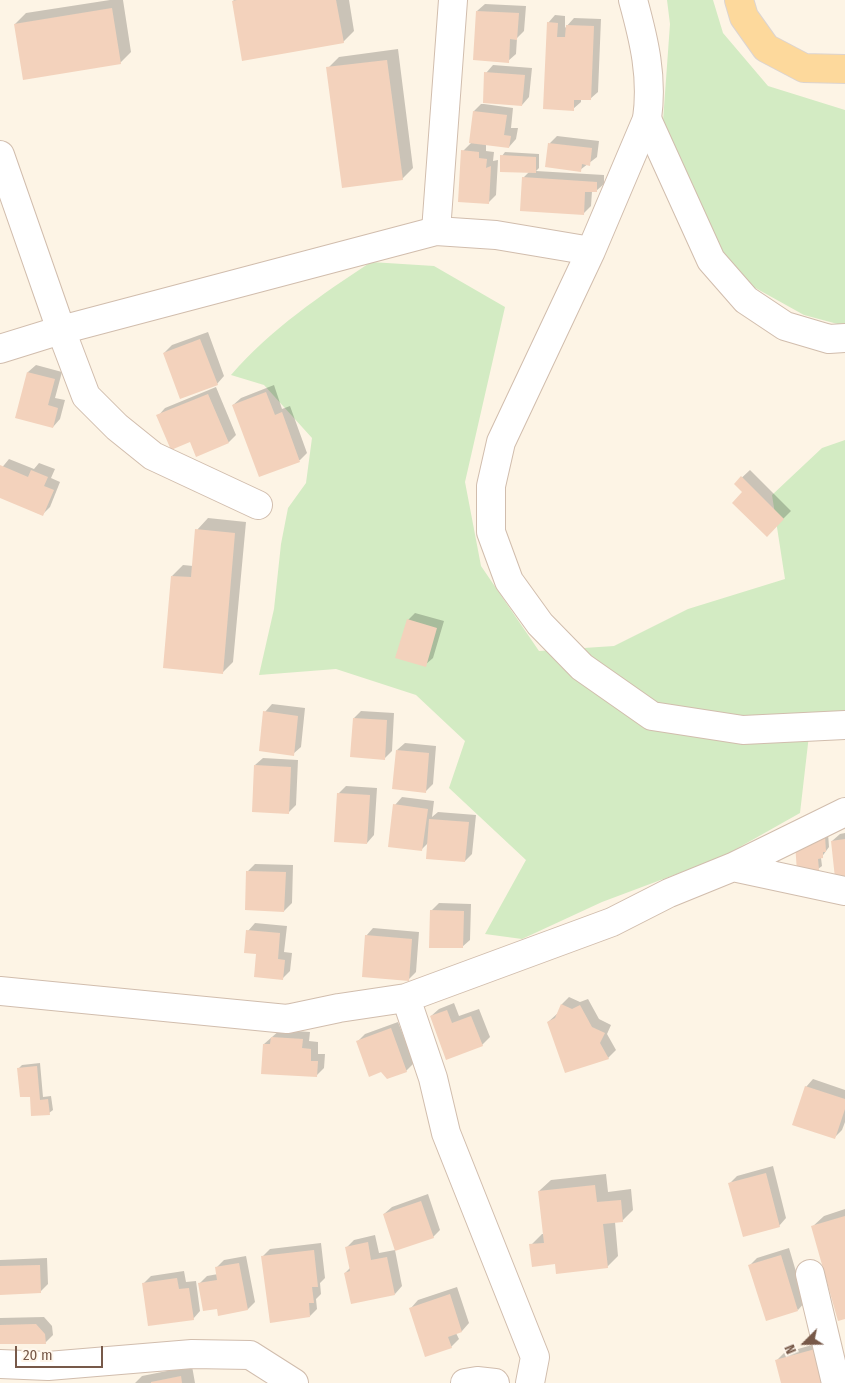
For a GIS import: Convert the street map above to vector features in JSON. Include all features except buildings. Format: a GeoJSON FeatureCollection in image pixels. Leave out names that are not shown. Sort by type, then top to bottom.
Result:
{"type":"FeatureCollection","features":[{"type":"Feature","properties":{"kind":"main road"},"geometry":{"type":"LineString","coordinates":[[739,0],[744,17],[766,48],[804,68],[845,69]]}},
{"type":"Feature","properties":{"kind":"street"},"geometry":{"type":"LineString","coordinates":[[436,231],[453,0]]}},
{"type":"Feature","properties":{"kind":"street"},"geometry":{"type":"LineString","coordinates":[[633,0],[648,64],[650,97],[647,119],[591,251],[501,442],[491,486],[492,532],[509,581],[540,624],[582,667],[652,716],[743,730],[845,725]]}},
{"type":"Feature","properties":{"kind":"street"},"geometry":{"type":"LineString","coordinates":[[647,119],[711,260],[746,300],[786,326],[829,339],[845,338]]}},
{"type":"Feature","properties":{"kind":"street"},"geometry":{"type":"LineString","coordinates":[[0,155],[86,396],[117,427],[153,456],[258,505]]}},
{"type":"Feature","properties":{"kind":"street"},"geometry":{"type":"LineString","coordinates":[[0,349],[61,330],[436,231],[496,235],[591,251]]}},
{"type":"Feature","properties":{"kind":"street"},"geometry":{"type":"LineString","coordinates":[[0,991],[287,1019],[340,1008],[406,998],[612,922],[669,893],[732,867],[845,812]]}},
{"type":"Feature","properties":{"kind":"street"},"geometry":{"type":"LineString","coordinates":[[732,867],[845,892]]}},
{"type":"Feature","properties":{"kind":"street"},"geometry":{"type":"LineString","coordinates":[[406,998],[433,1078],[446,1133],[535,1357],[530,1383]]}},
{"type":"Feature","properties":{"kind":"street"},"geometry":{"type":"LineString","coordinates":[[810,1274],[836,1383]]}},
{"type":"Feature","properties":{"kind":"street"},"geometry":{"type":"LineString","coordinates":[[0,1364],[48,1374],[192,1354],[250,1355],[294,1383]]}},
{"type":"Feature","properties":{"kind":"street"},"geometry":{"type":"LineString","coordinates":[[465,1383],[477,1381],[496,1383]]}},
{"type":"Feature","properties":{"kind":"green space"},"geometry":{"type":"Polygon","coordinates":[[[667,0],[713,0],[723,33],[768,86],[845,110],[845,326],[804,315],[741,280],[699,218],[662,135],[670,24],[667,0]]]}},
{"type":"Feature","properties":{"kind":"green space"},"geometry":{"type":"Polygon","coordinates":[[[371,262],[434,266],[505,307],[465,482],[481,566],[539,651],[614,646],[688,609],[785,579],[772,495],[822,448],[845,440],[845,727],[809,735],[800,813],[722,857],[602,902],[522,939],[485,934],[526,860],[449,788],[465,741],[416,695],[336,669],[259,675],[274,609],[281,544],[288,508],[306,483],[312,438],[264,385],[231,375],[246,358],[297,314],[371,262]]]}}]}
